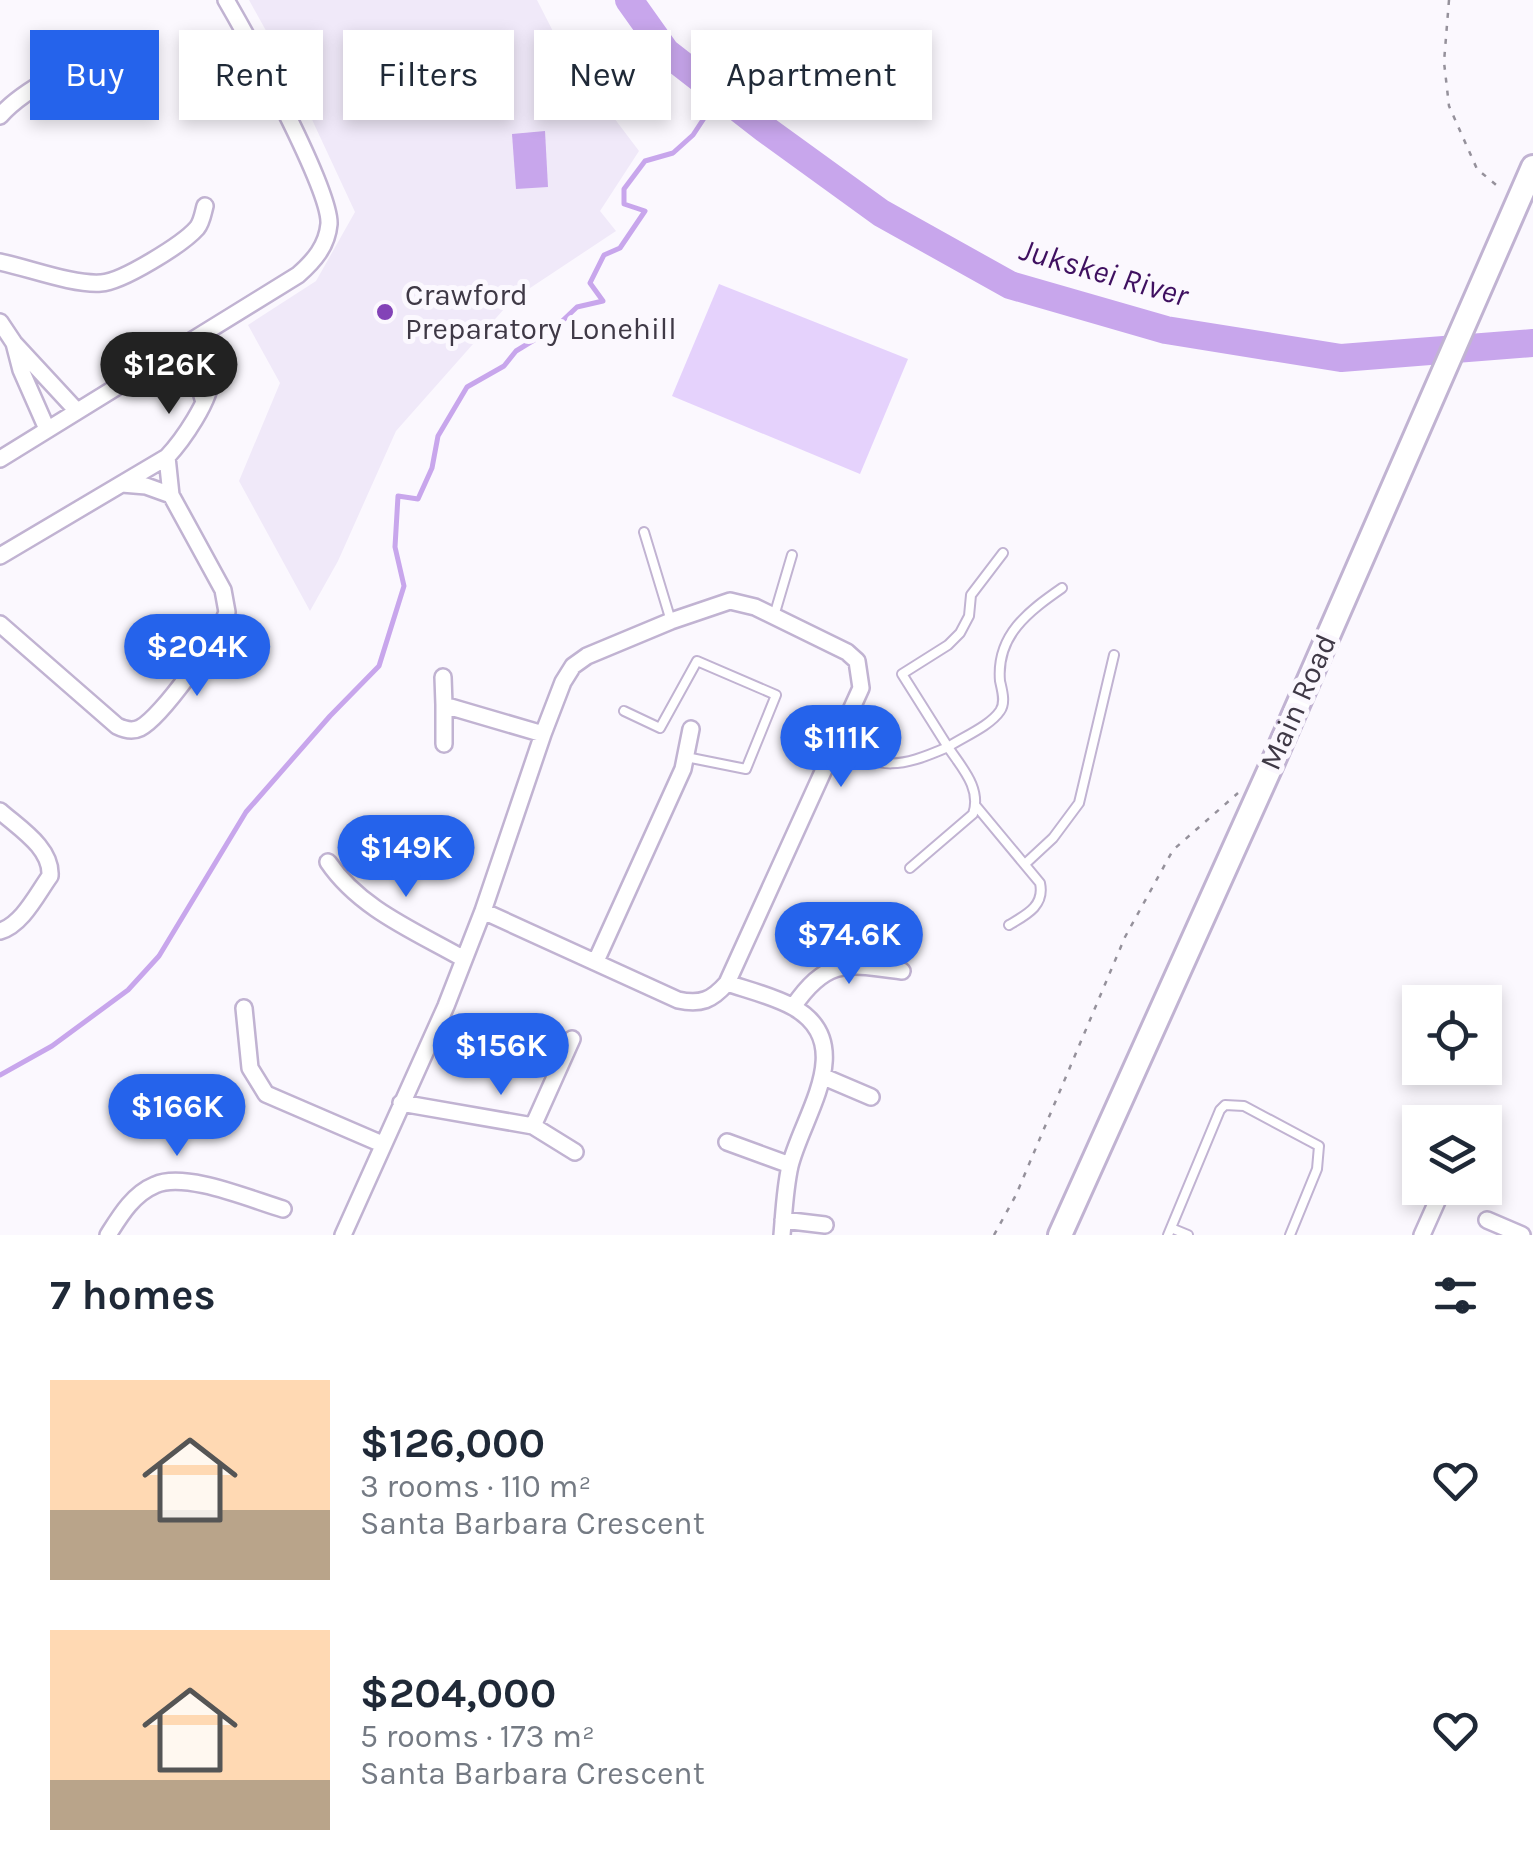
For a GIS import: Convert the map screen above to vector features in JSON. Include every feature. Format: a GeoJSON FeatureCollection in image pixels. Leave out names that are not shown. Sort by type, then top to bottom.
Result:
{"type":"FeatureCollection","features":[{"type":"Feature","properties":{"kind":"main road","name":"Main Road"},"geometry":{"type":"LineString","coordinates":[[1060,1235],[1533,167]]}},
{"type":"Feature","properties":{"kind":"street"},"geometry":{"type":"LineString","coordinates":[[0,459],[310,265],[325,242],[325,202],[226,0]]}},
{"type":"Feature","properties":{"kind":"street"},"geometry":{"type":"LineString","coordinates":[[0,116],[30,93]]}},
{"type":"Feature","properties":{"kind":"street"},"geometry":{"type":"LineString","coordinates":[[0,262],[86,282],[108,282],[193,232],[205,206]]}},
{"type":"Feature","properties":{"kind":"street"},"geometry":{"type":"LineString","coordinates":[[0,322],[14,343],[78,411]]}},
{"type":"Feature","properties":{"kind":"street"},"geometry":{"type":"LineString","coordinates":[[0,556],[168,456],[185,436],[211,373],[193,340]]}},
{"type":"Feature","properties":{"kind":"street"},"geometry":{"type":"LineString","coordinates":[[14,343],[21,370],[47,429]]}},
{"type":"Feature","properties":{"kind":"street"},"geometry":{"type":"LineString","coordinates":[[178,350],[196,375],[203,399]]}},
{"type":"Feature","properties":{"kind":"street"},"geometry":{"type":"LineString","coordinates":[[0,624],[117,726],[126,730],[143,727],[204,654],[227,612],[223,590],[172,495],[168,456]]}},
{"type":"Feature","properties":{"kind":"street"},"geometry":{"type":"LineString","coordinates":[[122,484],[146,486],[172,495]]}},
{"type":"Feature","properties":{"kind":"street"},"geometry":{"type":"LineString","coordinates":[[342,1235],[483,912],[543,734],[563,682],[578,661],[671,621],[730,601],[774,616],[847,652],[857,661],[861,688],[728,983],[716,996],[693,1003],[678,1000],[483,912]]}},
{"type":"Feature","properties":{"kind":"street"},"geometry":{"type":"LineString","coordinates":[[443,677],[444,744]]}},
{"type":"Feature","properties":{"kind":"street"},"geometry":{"type":"LineString","coordinates":[[444,705],[543,734]]}},
{"type":"Feature","properties":{"kind":"street"},"geometry":{"type":"LineString","coordinates":[[596,961],[686,757],[691,729]]}},
{"type":"Feature","properties":{"kind":"street"},"geometry":{"type":"LineString","coordinates":[[0,811],[44,852],[51,868],[50,876],[20,917],[0,931]]}},
{"type":"Feature","properties":{"kind":"street"},"geometry":{"type":"LineString","coordinates":[[328,862],[344,885],[363,901],[464,958]]}},
{"type":"Feature","properties":{"kind":"street"},"geometry":{"type":"LineString","coordinates":[[794,1007],[809,985],[838,966],[902,970]]}},
{"type":"Feature","properties":{"kind":"street"},"geometry":{"type":"LineString","coordinates":[[728,983],[794,1007],[817,1031],[822,1043],[824,1077],[790,1164],[782,1228],[825,1225]]}},
{"type":"Feature","properties":{"kind":"street"},"geometry":{"type":"LineString","coordinates":[[244,1008],[250,1068],[266,1094],[382,1144]]}},
{"type":"Feature","properties":{"kind":"street"},"geometry":{"type":"LineString","coordinates":[[533,1126],[572,1039]]}},
{"type":"Feature","properties":{"kind":"street"},"geometry":{"type":"LineString","coordinates":[[824,1077],[871,1097]]}},
{"type":"Feature","properties":{"kind":"street"},"geometry":{"type":"LineString","coordinates":[[402,1102],[533,1126],[575,1152]]}},
{"type":"Feature","properties":{"kind":"street"},"geometry":{"type":"LineString","coordinates":[[726,1142],[790,1164]]}},
{"type":"Feature","properties":{"kind":"street"},"geometry":{"type":"LineString","coordinates":[[108,1235],[139,1194],[165,1181],[200,1185],[283,1209]]}},
{"type":"Feature","properties":{"kind":"street"},"geometry":{"type":"LineString","coordinates":[[1422,1235],[1435,1205]]}},
{"type":"Feature","properties":{"kind":"street"},"geometry":{"type":"LineString","coordinates":[[1487,1220],[1522,1235]]}},
{"type":"Feature","properties":{"kind":"lane"},"geometry":{"type":"LineString","coordinates":[[644,532],[671,621]]}},
{"type":"Feature","properties":{"kind":"lane"},"geometry":{"type":"LineString","coordinates":[[910,868],[973,814],[976,806],[973,786],[902,674],[948,646],[960,633],[969,616],[971,596],[1003,553]]}},
{"type":"Feature","properties":{"kind":"lane"},"geometry":{"type":"LineString","coordinates":[[774,616],[792,556]]}},
{"type":"Feature","properties":{"kind":"lane"},"geometry":{"type":"LineString","coordinates":[[835,749],[891,766],[948,747],[998,714],[1003,702],[1001,662],[1011,631],[1062,588]]}},
{"type":"Feature","properties":{"kind":"lane"},"geometry":{"type":"LineString","coordinates":[[1025,864],[1053,838],[1079,803],[1114,655]]}},
{"type":"Feature","properties":{"kind":"lane"},"geometry":{"type":"LineString","coordinates":[[624,711],[660,728],[697,661],[776,695],[746,769],[686,757]]}},
{"type":"Feature","properties":{"kind":"lane"},"geometry":{"type":"LineString","coordinates":[[976,806],[1040,883],[1042,892],[1034,910],[1009,926]]}},
{"type":"Feature","properties":{"kind":"lane"},"geometry":{"type":"LineString","coordinates":[[1188,1235],[1169,1232],[1217,1116],[1226,1104],[1244,1106],[1319,1146],[1317,1169],[1290,1235]]}},
{"type":"Feature","properties":{"kind":"path"},"geometry":{"type":"LineString","coordinates":[[1449,0],[1444,62],[1449,106],[1477,169],[1518,203]]}},
{"type":"Feature","properties":{"kind":"path"},"geometry":{"type":"LineString","coordinates":[[994,1235],[1016,1195],[1124,938],[1173,850],[1244,787]]}},
{"type":"Feature","properties":{"kind":"shaded area","name":"Crawford Preparatory Lonehill"},"geometry":{"type":"Polygon","coordinates":[[[249,0],[537,0],[552,30],[534,30],[534,120],[616,120],[639,151],[600,211],[616,231],[512,300],[396,431],[338,561],[310,611],[239,481],[280,383],[248,325],[316,281],[355,212],[312,120],[323,120],[323,30],[266,30],[249,0]]]}},
{"type":"Feature","properties":{"kind":"shaded area"},"geometry":{"type":"Polygon","coordinates":[[[545,131],[548,187],[516,189],[512,134],[545,131]]]}},
{"type":"Feature","properties":{"kind":"shaded area"},"geometry":{"type":"Polygon","coordinates":[[[719,284],[908,359],[860,474],[672,396],[719,284]]]}},
{"type":"Feature","properties":{"kind":"waterway","name":"Jukskei River"},"geometry":{"type":"LineString","coordinates":[[629,0],[666,52],[765,129],[881,213],[1010,285],[1166,330],[1341,358],[1533,343]]}},
{"type":"Feature","properties":{"kind":"waterway"},"geometry":{"type":"LineString","coordinates":[[0,1075],[52,1046],[128,990],[159,956],[246,812],[379,666],[404,586],[395,547],[398,496],[418,499],[432,468],[438,436],[467,387],[504,366],[516,351],[557,326],[577,307],[603,301],[590,283],[604,255],[620,248],[645,211],[624,204],[624,189],[645,161],[673,153],[703,120]]}},
{"type":"Feature","properties":{"kind":"place","name":"Crawford Preparatory Lonehill"},"geometry":{"type":"Point","coordinates":[385,312]}}]}
